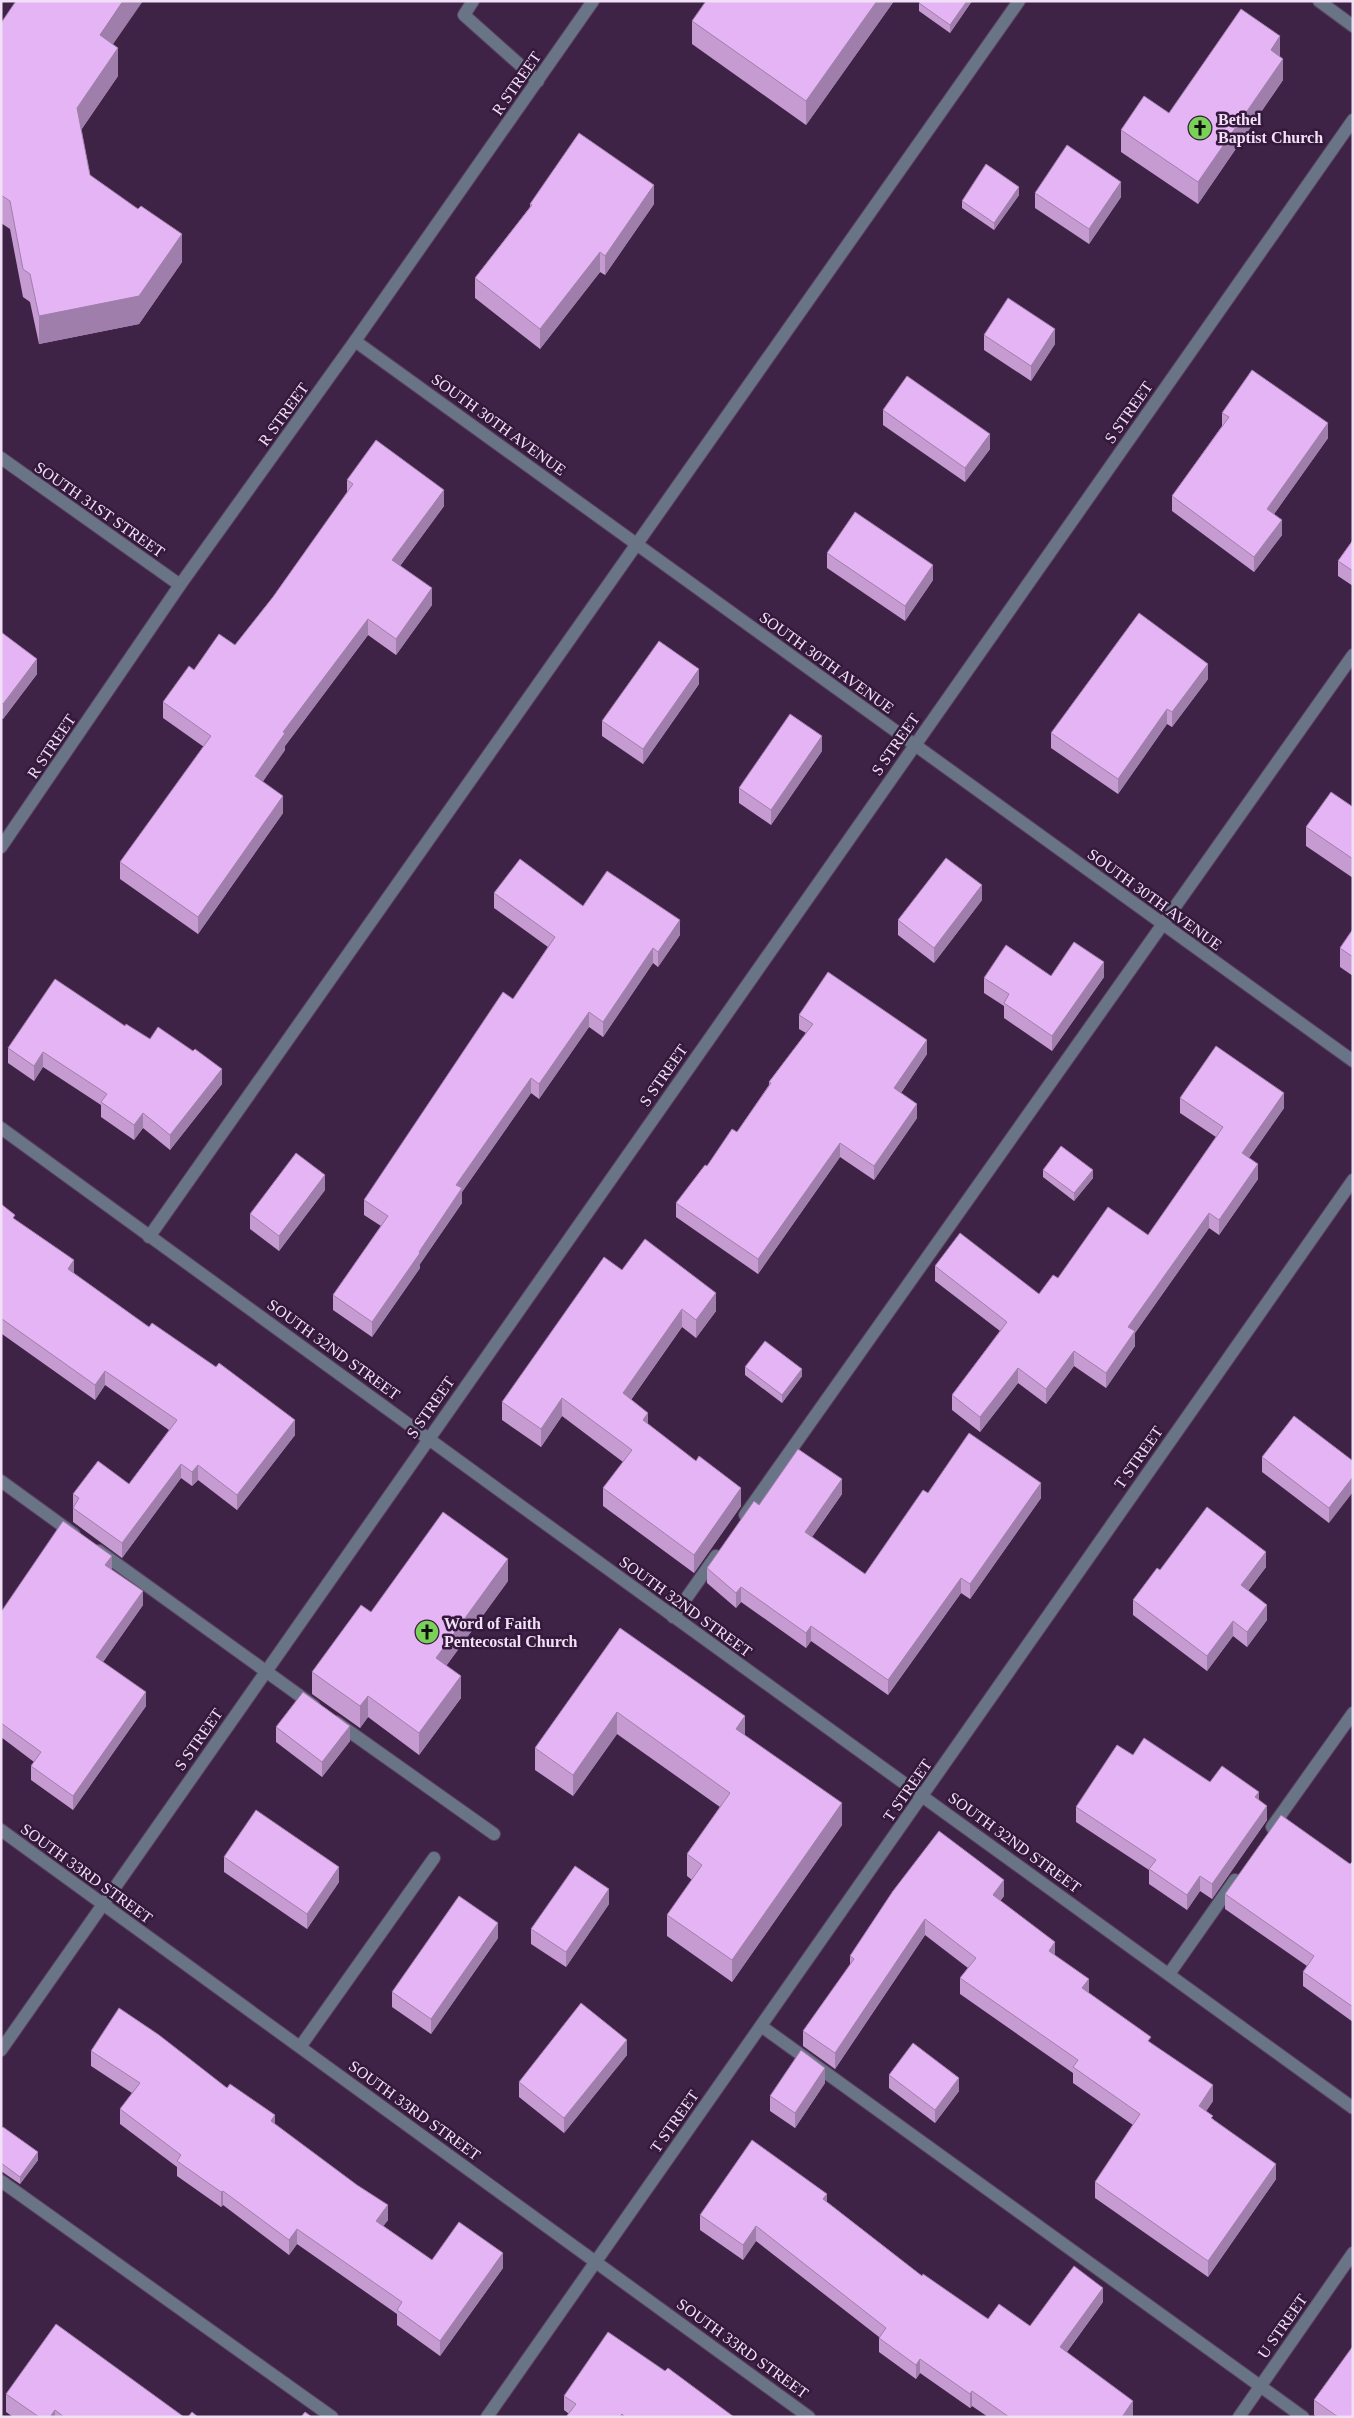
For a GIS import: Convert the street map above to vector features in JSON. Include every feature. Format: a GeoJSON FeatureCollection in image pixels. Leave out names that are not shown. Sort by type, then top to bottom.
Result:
{"type":"FeatureCollection","features":[{"type":"Feature","properties":{"kind":"street"},"geometry":{"type":"LineString","coordinates":[[473,1],[464,15],[538,81]]}},
{"type":"Feature","properties":{"kind":"street","name":"R STREET"},"geometry":{"type":"LineString","coordinates":[[1,847],[180,586],[355,341],[593,1]]}},
{"type":"Feature","properties":{"kind":"street"},"geometry":{"type":"LineString","coordinates":[[149,1237],[638,545],[1019,1]]}},
{"type":"Feature","properties":{"kind":"street"},"geometry":{"type":"LineString","coordinates":[[1319,1],[1353,26]]}},
{"type":"Feature","properties":{"kind":"street","name":"S STREET"},"geometry":{"type":"LineString","coordinates":[[1,2050],[1353,120]]}},
{"type":"Feature","properties":{"kind":"street","name":"SOUTH 30TH AVENUE"},"geometry":{"type":"LineString","coordinates":[[355,341],[1353,1061]]}},
{"type":"Feature","properties":{"kind":"street","name":"SOUTH 31ST STREET"},"geometry":{"type":"LineString","coordinates":[[1,458],[180,586]]}},
{"type":"Feature","properties":{"kind":"street"},"geometry":{"type":"LineString","coordinates":[[736,1528],[1353,655]]}},
{"type":"Feature","properties":{"kind":"street","name":"SOUTH 32ND STREET"},"geometry":{"type":"LineString","coordinates":[[1,1128],[149,1237],[429,1437],[673,1618],[924,1795],[1353,2108]]}},
{"type":"Feature","properties":{"kind":"street","name":"T STREET"},"geometry":{"type":"LineString","coordinates":[[487,2417],[924,1795],[1050,1610],[1353,1180]]}},
{"type":"Feature","properties":{"kind":"street"},"geometry":{"type":"LineString","coordinates":[[1,1481],[494,1834]]}},
{"type":"Feature","properties":{"kind":"street"},"geometry":{"type":"LineString","coordinates":[[673,1618],[724,1544]]}},
{"type":"Feature","properties":{"kind":"street"},"geometry":{"type":"LineString","coordinates":[[1267,1835],[1353,1713]]}},
{"type":"Feature","properties":{"kind":"street","name":"SOUTH 33RD STREET"},"geometry":{"type":"LineString","coordinates":[[1,1830],[809,2417]]}},
{"type":"Feature","properties":{"kind":"street"},"geometry":{"type":"LineString","coordinates":[[300,2047],[434,1858]]}},
{"type":"Feature","properties":{"kind":"street"},"geometry":{"type":"LineString","coordinates":[[1169,1974],[1244,1868]]}},
{"type":"Feature","properties":{"kind":"street"},"geometry":{"type":"LineString","coordinates":[[761,2026],[1303,2417]]}},
{"type":"Feature","properties":{"kind":"street"},"geometry":{"type":"LineString","coordinates":[[1,2181],[332,2417]]}},
{"type":"Feature","properties":{"kind":"street","name":"U STREET"},"geometry":{"type":"LineString","coordinates":[[1239,2417],[1353,2254]]}},
{"type":"Feature","properties":{"kind":"building"},"geometry":{"type":"Polygon","coordinates":[[[16,1],[123,1],[100,35],[118,48],[77,108],[90,175],[138,209],[141,206],[182,234],[139,296],[39,316],[30,274],[23,269],[10,201],[1,195],[1,23],[16,1]]]}},
{"type":"Feature","properties":{"kind":"building"},"geometry":{"type":"Polygon","coordinates":[[[706,1],[877,1],[806,101],[692,21],[706,1]]]}},
{"type":"Feature","properties":{"kind":"building"},"geometry":{"type":"Polygon","coordinates":[[[920,1],[967,1],[950,25],[919,3],[920,1]]]}},
{"type":"Feature","properties":{"kind":"building"},"geometry":{"type":"Polygon","coordinates":[[[1241,9],[1280,36],[1271,50],[1283,59],[1198,182],[1121,130],[1144,96],[1169,113],[1241,9]]]}},
{"type":"Feature","properties":{"kind":"building"},"geometry":{"type":"Polygon","coordinates":[[[579,133],[654,185],[605,256],[600,252],[540,329],[475,278],[532,205],[530,204],[579,133]]]}},
{"type":"Feature","properties":{"kind":"building"},"geometry":{"type":"Polygon","coordinates":[[[1067,145],[1121,182],[1089,229],[1035,193],[1067,145]]]}},
{"type":"Feature","properties":{"kind":"building"},"geometry":{"type":"Polygon","coordinates":[[[986,164],[1019,187],[994,223],[962,201],[986,164]]]}},
{"type":"Feature","properties":{"kind":"building"},"geometry":{"type":"Polygon","coordinates":[[[1008,298],[1055,329],[1031,366],[984,335],[1008,298]]]}},
{"type":"Feature","properties":{"kind":"building"},"geometry":{"type":"Polygon","coordinates":[[[1252,370],[1328,423],[1267,509],[1282,520],[1254,557],[1172,496],[1229,417],[1222,413],[1252,370]]]}},
{"type":"Feature","properties":{"kind":"building"},"geometry":{"type":"Polygon","coordinates":[[[907,376],[990,434],[965,468],[883,410],[907,376]]]}},
{"type":"Feature","properties":{"kind":"building"},"geometry":{"type":"Polygon","coordinates":[[[376,440],[444,490],[392,560],[432,588],[396,639],[368,619],[283,732],[285,733],[255,776],[283,796],[198,917],[120,862],[211,736],[163,702],[189,666],[194,670],[219,634],[235,645],[273,597],[353,484],[347,480],[376,440]]]}},
{"type":"Feature","properties":{"kind":"building"},"geometry":{"type":"Polygon","coordinates":[[[855,512],[933,565],[905,606],[827,553],[855,512]]]}},
{"type":"Feature","properties":{"kind":"building"},"geometry":{"type":"Polygon","coordinates":[[[1353,540],[1353,571],[1338,561],[1353,540]]]}},
{"type":"Feature","properties":{"kind":"building"},"geometry":{"type":"Polygon","coordinates":[[[1139,613],[1208,664],[1172,712],[1167,709],[1118,779],[1051,733],[1139,613]]]}},
{"type":"Feature","properties":{"kind":"building"},"geometry":{"type":"Polygon","coordinates":[[[1,632],[37,659],[3,704],[1,702],[1,632]]]}},
{"type":"Feature","properties":{"kind":"building"},"geometry":{"type":"Polygon","coordinates":[[[659,641],[699,669],[643,749],[602,721],[659,641]]]}},
{"type":"Feature","properties":{"kind":"building"},"geometry":{"type":"Polygon","coordinates":[[[790,714],[822,736],[771,810],[739,788],[790,714]]]}},
{"type":"Feature","properties":{"kind":"building"},"geometry":{"type":"Polygon","coordinates":[[[1331,792],[1353,807],[1353,859],[1306,827],[1331,792]]]}},
{"type":"Feature","properties":{"kind":"building"},"geometry":{"type":"Polygon","coordinates":[[[946,858],[982,885],[934,948],[898,920],[946,858]]]}},
{"type":"Feature","properties":{"kind":"building"},"geometry":{"type":"Polygon","coordinates":[[[520,859],[583,906],[607,871],[680,920],[658,952],[653,948],[603,1022],[589,1012],[539,1084],[531,1078],[456,1185],[462,1188],[372,1322],[333,1295],[388,1216],[364,1200],[503,992],[513,999],[555,937],[494,893],[520,859]]]}},
{"type":"Feature","properties":{"kind":"building"},"geometry":{"type":"Polygon","coordinates":[[[1353,929],[1353,957],[1340,948],[1353,929]]]}},
{"type":"Feature","properties":{"kind":"building"},"geometry":{"type":"Polygon","coordinates":[[[1074,942],[1104,962],[1052,1036],[1004,1003],[1009,994],[984,978],[1006,945],[1051,976],[1074,942]]]}},
{"type":"Feature","properties":{"kind":"building"},"geometry":{"type":"Polygon","coordinates":[[[828,972],[927,1040],[894,1088],[917,1104],[874,1166],[840,1143],[758,1259],[676,1203],[705,1165],[707,1166],[732,1129],[737,1132],[771,1083],[769,1082],[813,1024],[799,1015],[828,972]]]}},
{"type":"Feature","properties":{"kind":"building"},"geometry":{"type":"Polygon","coordinates":[[[55,979],[125,1026],[126,1024],[150,1039],[158,1027],[193,1051],[195,1049],[222,1069],[170,1135],[143,1113],[134,1125],[101,1102],[107,1094],[43,1052],[34,1066],[8,1048],[55,979]]]}},
{"type":"Feature","properties":{"kind":"building"},"geometry":{"type":"Polygon","coordinates":[[[1216,1046],[1284,1093],[1242,1153],[1258,1164],[1219,1220],[1209,1213],[1128,1327],[1135,1331],[1106,1373],[1074,1351],[1046,1389],[1018,1368],[980,1417],[952,1395],[1007,1322],[935,1266],[960,1233],[1039,1294],[1053,1275],[1058,1278],[1108,1207],[1148,1235],[1223,1127],[1180,1098],[1216,1046]]]}},
{"type":"Feature","properties":{"kind":"building"},"geometry":{"type":"Polygon","coordinates":[[[1061,1146],[1093,1170],[1074,1193],[1043,1170],[1061,1146]]]}},
{"type":"Feature","properties":{"kind":"building"},"geometry":{"type":"Polygon","coordinates":[[[296,1153],[325,1175],[279,1236],[250,1214],[296,1153]]]}},
{"type":"Feature","properties":{"kind":"building"},"geometry":{"type":"Polygon","coordinates":[[[1,1204],[15,1215],[13,1218],[74,1260],[68,1269],[149,1327],[152,1323],[216,1367],[219,1363],[295,1420],[237,1495],[198,1465],[192,1472],[181,1464],[122,1543],[73,1508],[79,1498],[73,1494],[98,1461],[129,1484],[177,1420],[105,1371],[95,1385],[1,1320],[1,1204]]]}},
{"type":"Feature","properties":{"kind":"building"},"geometry":{"type":"Polygon","coordinates":[[[645,1239],[716,1293],[696,1320],[682,1309],[623,1393],[648,1413],[643,1420],[696,1461],[699,1456],[741,1488],[694,1555],[603,1488],[632,1450],[562,1398],[541,1429],[502,1402],[604,1257],[622,1270],[645,1239]]]}},
{"type":"Feature","properties":{"kind":"building"},"geometry":{"type":"Polygon","coordinates":[[[765,1341],[802,1369],[782,1395],[745,1367],[765,1341]]]}},
{"type":"Feature","properties":{"kind":"building"},"geometry":{"type":"Polygon","coordinates":[[[1294,1416],[1353,1461],[1353,1477],[1329,1508],[1262,1457],[1294,1416]]]}},
{"type":"Feature","properties":{"kind":"building"},"geometry":{"type":"Polygon","coordinates":[[[969,1433],[1041,1483],[970,1584],[961,1578],[888,1680],[811,1626],[806,1633],[741,1587],[736,1593],[707,1568],[754,1501],[759,1505],[798,1449],[842,1479],[805,1532],[865,1574],[923,1490],[928,1493],[969,1433]]]}},
{"type":"Feature","properties":{"kind":"building"},"geometry":{"type":"Polygon","coordinates":[[[1207,1507],[1266,1552],[1241,1585],[1267,1605],[1247,1632],[1233,1621],[1207,1656],[1133,1600],[1157,1568],[1160,1570],[1207,1507]]]}},
{"type":"Feature","properties":{"kind":"building"},"geometry":{"type":"Polygon","coordinates":[[[443,1512],[508,1559],[436,1658],[461,1676],[419,1733],[368,1696],[360,1706],[312,1672],[361,1605],[371,1612],[443,1512]]]}},
{"type":"Feature","properties":{"kind":"building"},"geometry":{"type":"Polygon","coordinates":[[[63,1521],[112,1556],[105,1565],[143,1591],[96,1657],[146,1692],[73,1796],[31,1766],[41,1752],[1,1723],[1,1612],[63,1521]]]}},
{"type":"Feature","properties":{"kind":"building"},"geometry":{"type":"Polygon","coordinates":[[[620,1628],[745,1716],[736,1729],[842,1803],[732,1960],[667,1915],[702,1865],[687,1854],[730,1793],[617,1712],[573,1775],[535,1748],[620,1628]]]}},
{"type":"Feature","properties":{"kind":"building"},"geometry":{"type":"Polygon","coordinates":[[[303,1692],[350,1726],[322,1762],[276,1727],[303,1692]]]}},
{"type":"Feature","properties":{"kind":"building"},"geometry":{"type":"Polygon","coordinates":[[[1144,1738],[1210,1782],[1222,1766],[1259,1792],[1255,1797],[1267,1806],[1212,1884],[1200,1876],[1187,1895],[1149,1869],[1156,1860],[1076,1807],[1117,1745],[1133,1755],[1144,1738]]]}},
{"type":"Feature","properties":{"kind":"building"},"geometry":{"type":"Polygon","coordinates":[[[256,1810],[339,1867],[307,1914],[224,1857],[256,1810]]]}},
{"type":"Feature","properties":{"kind":"building"},"geometry":{"type":"Polygon","coordinates":[[[1281,1815],[1350,1864],[1353,1861],[1353,2007],[1303,1972],[1314,1956],[1225,1894],[1281,1815]]]}},
{"type":"Feature","properties":{"kind":"building"},"geometry":{"type":"Polygon","coordinates":[[[939,1831],[1004,1880],[993,1895],[1055,1942],[1049,1951],[1089,1979],[1082,1988],[1151,2037],[1148,2041],[1213,2085],[1199,2106],[1213,2116],[1211,2118],[1276,2164],[1208,2261],[1095,2182],[1140,2114],[1073,2067],[1078,2060],[960,1978],[976,1958],[925,1919],[835,2053],[803,2031],[854,1959],[850,1956],[893,1891],[939,1831]]]}},
{"type":"Feature","properties":{"kind":"building"},"geometry":{"type":"Polygon","coordinates":[[[575,1866],[609,1889],[566,1952],[531,1929],[575,1866]]]}},
{"type":"Feature","properties":{"kind":"building"},"geometry":{"type":"Polygon","coordinates":[[[459,1896],[498,1923],[431,2019],[392,1992],[459,1896]]]}},
{"type":"Feature","properties":{"kind":"building"},"geometry":{"type":"Polygon","coordinates":[[[581,2003],[627,2040],[564,2118],[519,2082],[581,2003]]]}},
{"type":"Feature","properties":{"kind":"building"},"geometry":{"type":"Polygon","coordinates":[[[119,2008],[159,2035],[227,2088],[230,2084],[275,2115],[271,2121],[357,2185],[388,2205],[376,2221],[432,2260],[459,2222],[503,2253],[440,2341],[397,2310],[402,2302],[297,2229],[289,2240],[223,2191],[221,2192],[177,2161],[181,2155],[120,2109],[140,2083],[91,2051],[119,2008]]]}},
{"type":"Feature","properties":{"kind":"building"},"geometry":{"type":"Polygon","coordinates":[[[913,2043],[959,2078],[935,2110],[889,2075],[913,2043]]]}},
{"type":"Feature","properties":{"kind":"building"},"geometry":{"type":"Polygon","coordinates":[[[801,2050],[825,2068],[795,2113],[770,2096],[801,2050]]]}},
{"type":"Feature","properties":{"kind":"building"},"geometry":{"type":"Polygon","coordinates":[[[3,2127],[38,2152],[20,2177],[1,2163],[1,2129],[3,2127]]]}},
{"type":"Feature","properties":{"kind":"building"},"geometry":{"type":"Polygon","coordinates":[[[752,2140],[827,2194],[823,2199],[922,2276],[923,2274],[988,2319],[999,2304],[1030,2326],[1074,2266],[1103,2288],[1060,2347],[1133,2401],[1122,2417],[1009,2417],[972,2391],[970,2394],[920,2359],[916,2365],[879,2338],[886,2328],[756,2226],[743,2245],[700,2215],[752,2140]]]}},
{"type":"Feature","properties":{"kind":"building"},"geometry":{"type":"Polygon","coordinates":[[[56,2324],[184,2417],[64,2417],[55,2410],[50,2417],[39,2417],[6,2394],[56,2324]]]}},
{"type":"Feature","properties":{"kind":"building"},"geometry":{"type":"Polygon","coordinates":[[[608,2332],[665,2371],[668,2368],[734,2417],[625,2417],[622,2414],[620,2417],[566,2417],[576,2404],[564,2396],[608,2332]]]}},
{"type":"Feature","properties":{"kind":"building"},"geometry":{"type":"Polygon","coordinates":[[[1353,2346],[1353,2417],[1338,2417],[1314,2400],[1353,2346]]]}},
{"type":"Feature","properties":{"kind":"building"},"geometry":{"type":"Polygon","coordinates":[[[192,2412],[198,2417],[188,2417],[192,2412]]]}},
{"type":"Feature","properties":{"kind":"building"},"geometry":{"type":"Polygon","coordinates":[[[305,2412],[312,2417],[301,2417],[305,2412]]]}},
{"type":"Feature","properties":{"kind":"place","name":"Bethel Baptist Church"},"geometry":{"type":"Point","coordinates":[1200,128]}},
{"type":"Feature","properties":{"kind":"place","name":"Word of Faith Pentecostal Church"},"geometry":{"type":"Point","coordinates":[427,1632]}}]}
